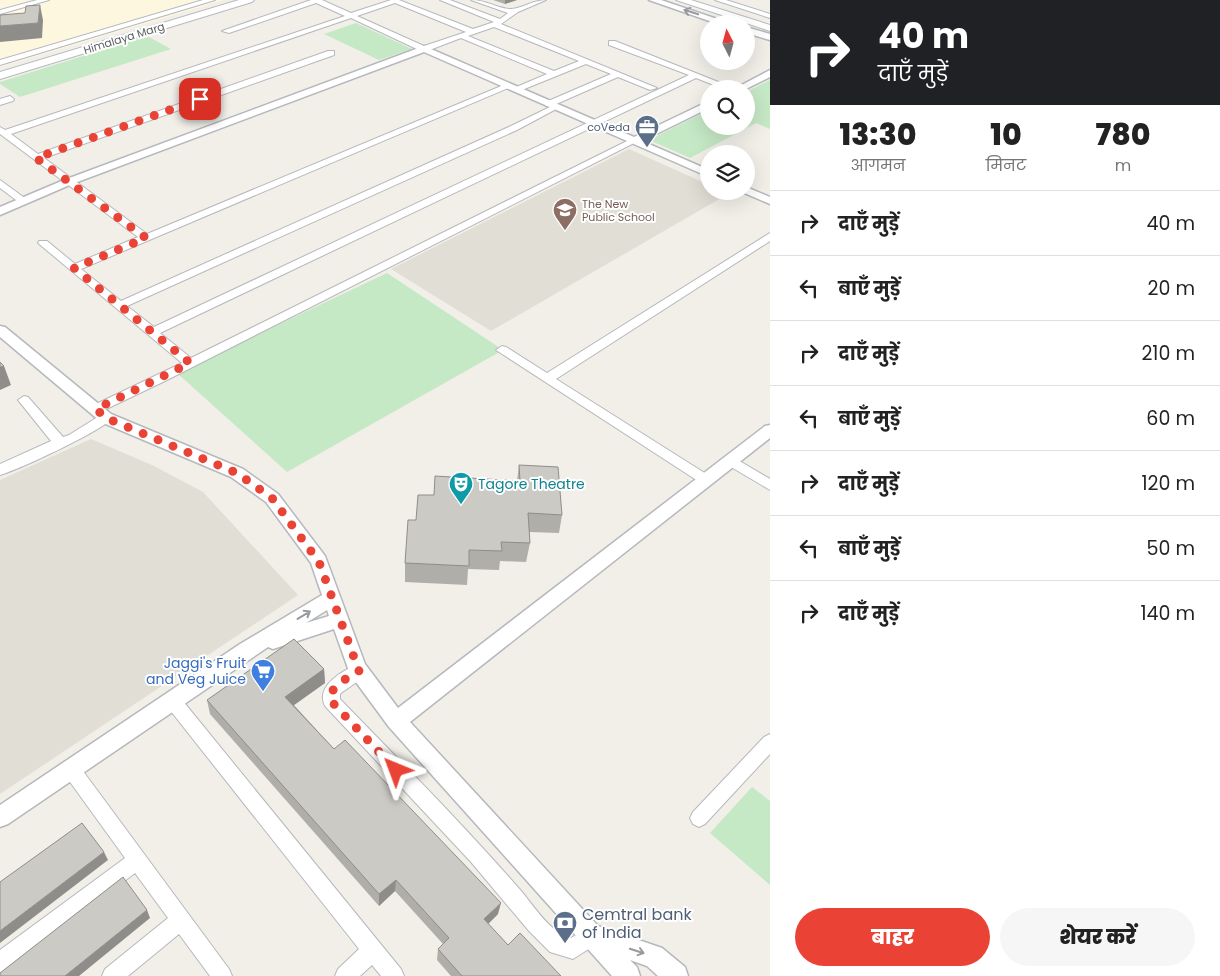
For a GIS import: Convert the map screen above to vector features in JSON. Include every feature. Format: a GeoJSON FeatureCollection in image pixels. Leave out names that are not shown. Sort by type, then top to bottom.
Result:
{"type":"FeatureCollection","features":[{"type":"Feature","properties":{"kind":"main road","name":"Himalaya Marg"},"geometry":{"type":"LineString","coordinates":[[0,70],[232,0]]}},
{"type":"Feature","properties":{"kind":"main road","name":"Himalaya Marg"},"geometry":{"type":"LineString","coordinates":[[0,76],[249,0]]}},
{"type":"Feature","properties":{"kind":"main road"},"geometry":{"type":"LineString","coordinates":[[681,0],[770,28]]}},
{"type":"Feature","properties":{"kind":"main road"},"geometry":{"type":"LineString","coordinates":[[694,0],[770,24]]}},
{"type":"Feature","properties":{"kind":"street"},"geometry":{"type":"LineString","coordinates":[[0,6],[23,0]]}},
{"type":"Feature","properties":{"kind":"street"},"geometry":{"type":"LineString","coordinates":[[0,12],[45,0]]}},
{"type":"Feature","properties":{"kind":"street"},"geometry":{"type":"LineString","coordinates":[[0,63],[211,0]]}},
{"type":"Feature","properties":{"kind":"street"},"geometry":{"type":"LineString","coordinates":[[226,31],[317,0],[700,170]]}},
{"type":"Feature","properties":{"kind":"street"},"geometry":{"type":"LineString","coordinates":[[444,0],[585,61],[653,88]]}},
{"type":"Feature","properties":{"kind":"street"},"geometry":{"type":"LineString","coordinates":[[474,0],[512,12]]}},
{"type":"Feature","properties":{"kind":"street"},"geometry":{"type":"LineString","coordinates":[[0,211],[68,182],[497,23],[512,12],[542,0]]}},
{"type":"Feature","properties":{"kind":"street"},"geometry":{"type":"LineString","coordinates":[[654,0],[700,15]]}},
{"type":"Feature","properties":{"kind":"street"},"geometry":{"type":"LineString","coordinates":[[718,0],[770,16]]}},
{"type":"Feature","properties":{"kind":"street"},"geometry":{"type":"LineString","coordinates":[[2,132],[398,1],[473,32]]}},
{"type":"Feature","properties":{"kind":"street"},"geometry":{"type":"LineString","coordinates":[[755,33],[770,37]]}},
{"type":"Feature","properties":{"kind":"street"},"geometry":{"type":"LineString","coordinates":[[462,36],[554,74]]}},
{"type":"Feature","properties":{"kind":"street"},"geometry":{"type":"LineString","coordinates":[[612,43],[709,80]]}},
{"type":"Feature","properties":{"kind":"street"},"geometry":{"type":"LineString","coordinates":[[36,158],[331,53]]}},
{"type":"Feature","properties":{"kind":"street"},"geometry":{"type":"LineString","coordinates":[[74,268],[513,88],[585,61]]}},
{"type":"Feature","properties":{"kind":"street"},"geometry":{"type":"LineString","coordinates":[[755,80],[770,73]]}},
{"type":"Feature","properties":{"kind":"street"},"geometry":{"type":"LineString","coordinates":[[120,305],[496,134],[514,128],[552,105],[618,74]]}},
{"type":"Feature","properties":{"kind":"street"},"geometry":{"type":"LineString","coordinates":[[153,332],[696,75]]}},
{"type":"Feature","properties":{"kind":"street"},"geometry":{"type":"LineString","coordinates":[[0,102],[10,99]]}},
{"type":"Feature","properties":{"kind":"street"},"geometry":{"type":"LineString","coordinates":[[0,470],[60,442],[74,438],[101,414],[190,363],[700,108]]}},
{"type":"Feature","properties":{"kind":"street"},"geometry":{"type":"LineString","coordinates":[[2,132],[146,238]]}},
{"type":"Feature","properties":{"kind":"street"},"geometry":{"type":"LineString","coordinates":[[0,183],[23,201]]}},
{"type":"Feature","properties":{"kind":"street"},"geometry":{"type":"LineString","coordinates":[[755,194],[770,201]]}},
{"type":"Feature","properties":{"kind":"street"},"geometry":{"type":"LineString","coordinates":[[547,379],[770,236]]}},
{"type":"Feature","properties":{"kind":"street"},"geometry":{"type":"LineString","coordinates":[[43,243],[190,363]]}},
{"type":"Feature","properties":{"kind":"street"},"geometry":{"type":"LineString","coordinates":[[0,330],[101,414],[237,473],[272,498],[319,562],[359,671],[396,721],[628,976]]}},
{"type":"Feature","properties":{"kind":"street"},"geometry":{"type":"LineString","coordinates":[[502,350],[706,480]]}},
{"type":"Feature","properties":{"kind":"street"},"geometry":{"type":"LineString","coordinates":[[24,400],[60,442]]}},
{"type":"Feature","properties":{"kind":"street"},"geometry":{"type":"LineString","coordinates":[[396,721],[770,430]]}},
{"type":"Feature","properties":{"kind":"street"},"geometry":{"type":"LineString","coordinates":[[731,461],[770,485]]}},
{"type":"Feature","properties":{"kind":"street"},"geometry":{"type":"LineString","coordinates":[[0,817],[247,650],[332,598]]}},
{"type":"Feature","properties":{"kind":"street"},"geometry":{"type":"LineString","coordinates":[[247,650],[340,620]]}},
{"type":"Feature","properties":{"kind":"street"},"geometry":{"type":"LineString","coordinates":[[359,671],[344,680],[332,691],[331,701],[478,855],[536,924],[557,945],[573,949],[591,936]]}},
{"type":"Feature","properties":{"kind":"street"},"geometry":{"type":"LineString","coordinates":[[172,700],[394,976]]}},
{"type":"Feature","properties":{"kind":"street"},"geometry":{"type":"LineString","coordinates":[[698,818],[770,742]]}},
{"type":"Feature","properties":{"kind":"street"},"geometry":{"type":"LineString","coordinates":[[70,769],[222,976]]}},
{"type":"Feature","properties":{"kind":"street"},"geometry":{"type":"LineString","coordinates":[[0,963],[137,860]]}},
{"type":"Feature","properties":{"kind":"street"},"geometry":{"type":"LineString","coordinates":[[112,976],[181,920]]}},
{"type":"Feature","properties":{"kind":"street"},"geometry":{"type":"LineString","coordinates":[[591,936],[654,956],[676,976]]}},
{"type":"Feature","properties":{"kind":"street"},"geometry":{"type":"LineString","coordinates":[[345,976],[373,950]]}},
{"type":"Feature","properties":{"kind":"shaded area"},"geometry":{"type":"Polygon","coordinates":[[[0,0],[224,0],[0,67],[0,0]]]}},
{"type":"Feature","properties":{"kind":"shaded area","name":"The New Public School"},"geometry":{"type":"Polygon","coordinates":[[[629,149],[700,181],[700,200],[718,200],[491,331],[391,269],[629,149]]]}},
{"type":"Feature","properties":{"kind":"shaded area"},"geometry":{"type":"Polygon","coordinates":[[[91,439],[152,465],[203,492],[298,595],[0,794],[0,480],[91,439]]]}},
{"type":"Feature","properties":{"kind":"green space"},"geometry":{"type":"Polygon","coordinates":[[[356,23],[412,49],[379,60],[324,34],[356,23]]]}},
{"type":"Feature","properties":{"kind":"green space"},"geometry":{"type":"Polygon","coordinates":[[[147,36],[171,49],[20,97],[0,84],[0,82],[147,36]]]}},
{"type":"Feature","properties":{"kind":"green space"},"geometry":{"type":"Polygon","coordinates":[[[770,80],[770,129],[755,124],[755,88],[770,80]]]}},
{"type":"Feature","properties":{"kind":"green space"},"geometry":{"type":"Polygon","coordinates":[[[700,114],[700,135],[733,135],[715,145],[700,145],[700,153],[690,158],[649,140],[700,114]]]}},
{"type":"Feature","properties":{"kind":"green space"},"geometry":{"type":"Polygon","coordinates":[[[387,273],[503,350],[287,472],[177,373],[387,273]]]}},
{"type":"Feature","properties":{"kind":"green space"},"geometry":{"type":"Polygon","coordinates":[[[752,787],[770,801],[770,885],[710,833],[752,787]]]}},
{"type":"Feature","properties":{"kind":"building"},"geometry":{"type":"Polygon","coordinates":[[[40,5],[38,23],[0,26],[0,15],[25,13],[26,6],[40,5]]]}},
{"type":"Feature","properties":{"kind":"building"},"geometry":{"type":"Polygon","coordinates":[[[519,465],[558,467],[562,515],[528,513],[530,543],[501,542],[502,551],[469,550],[469,566],[405,563],[408,520],[416,520],[418,495],[434,495],[435,476],[520,481],[519,465]]]}},
{"type":"Feature","properties":{"kind":"building"},"geometry":{"type":"Polygon","coordinates":[[[294,639],[324,669],[285,697],[334,749],[345,740],[501,903],[484,919],[508,945],[520,933],[561,976],[462,976],[438,949],[449,938],[396,880],[379,894],[207,700],[294,639]]]}},
{"type":"Feature","properties":{"kind":"building"},"geometry":{"type":"Polygon","coordinates":[[[82,823],[104,852],[0,931],[0,882],[82,823]]]}},
{"type":"Feature","properties":{"kind":"building"},"geometry":{"type":"Polygon","coordinates":[[[123,877],[147,910],[65,976],[0,976],[0,973],[123,877]]]}},
{"type":"Feature","properties":{"kind":"place","name":"coVeda"},"geometry":{"type":"Point","coordinates":[647,148]}},
{"type":"Feature","properties":{"kind":"place","name":"The New Public School"},"geometry":{"type":"Point","coordinates":[565,231]}},
{"type":"Feature","properties":{"kind":"place","name":"Tagore Theatre"},"geometry":{"type":"Point","coordinates":[461,505]}},
{"type":"Feature","properties":{"kind":"place","name":"Jaggi's Fruit and Veg Juice"},"geometry":{"type":"Point","coordinates":[263,692]}},
{"type":"Feature","properties":{"kind":"place","name":"Cemtral bank of India"},"geometry":{"type":"Point","coordinates":[565,944]}},
{"type":"Feature","properties":{"kind":"route"},"geometry":{"type":"LineString","coordinates":[[200,99],[36,158],[146,238],[74,268],[190,363],[96,409],[106,418],[237,473],[272,498],[319,562],[359,671],[344,680],[332,691],[331,701],[396,770]]}}]}
